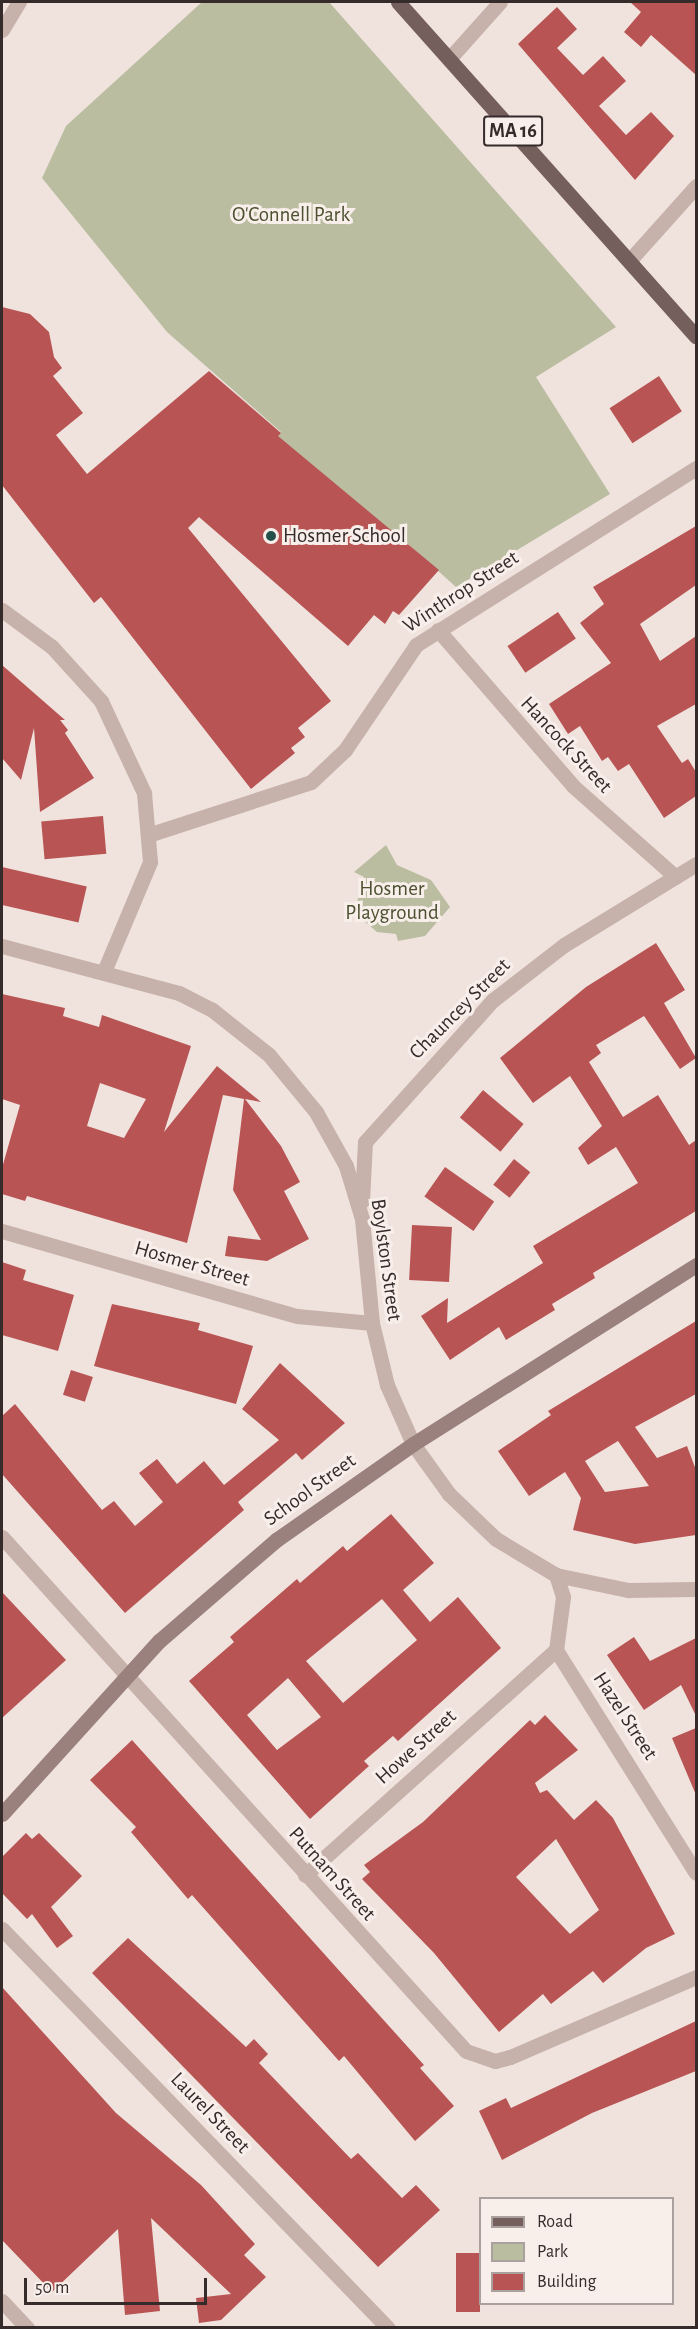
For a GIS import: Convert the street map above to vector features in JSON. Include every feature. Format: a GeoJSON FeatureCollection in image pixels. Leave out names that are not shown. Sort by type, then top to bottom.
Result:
{"type":"FeatureCollection","features":[{"type":"Feature","properties":{"kind":"main road","name":"MA 16"},"geometry":{"type":"LineString","coordinates":[[398,2],[696,337]]}},
{"type":"Feature","properties":{"kind":"street"},"geometry":{"type":"LineString","coordinates":[[2,30],[19,2]]}},
{"type":"Feature","properties":{"kind":"street"},"geometry":{"type":"LineString","coordinates":[[449,59],[500,2]]}},
{"type":"Feature","properties":{"kind":"street"},"geometry":{"type":"LineString","coordinates":[[628,261],[696,186]]}},
{"type":"Feature","properties":{"kind":"street","name":"Winthrop Street"},"geometry":{"type":"LineString","coordinates":[[151,834],[311,782],[345,750],[408,652],[438,630],[696,468]]}},
{"type":"Feature","properties":{"kind":"street"},"geometry":{"type":"LineString","coordinates":[[2,610],[52,646],[101,701],[134,763],[151,834],[140,892],[105,969]]}},
{"type":"Feature","properties":{"kind":"street","name":"Hancock Street"},"geometry":{"type":"LineString","coordinates":[[438,630],[565,778],[676,877]]}},
{"type":"Feature","properties":{"kind":"street","name":"Chauncey Street"},"geometry":{"type":"LineString","coordinates":[[362,1219],[365,1142],[408,1091],[527,970],[696,864]]}},
{"type":"Feature","properties":{"kind":"street","name":"Boylston Street"},"geometry":{"type":"LineString","coordinates":[[2,946],[105,969],[179,993],[211,1009],[269,1055],[332,1139],[362,1219],[372,1323],[387,1385],[413,1444],[471,1517],[556,1575],[628,1590],[696,1589]]}},
{"type":"Feature","properties":{"kind":"street","name":"Hosmer Street"},"geometry":{"type":"LineString","coordinates":[[2,1231],[297,1316],[372,1323]]}},
{"type":"Feature","properties":{"kind":"street","name":"School Street"},"geometry":{"type":"LineString","coordinates":[[2,1814],[125,1676],[276,1540],[413,1444],[696,1265]]}},
{"type":"Feature","properties":{"kind":"street","name":"Putnam Street"},"geometry":{"type":"LineString","coordinates":[[2,1537],[453,2039],[480,2059],[510,2057],[696,1977]]}},
{"type":"Feature","properties":{"kind":"street"},"geometry":{"type":"LineString","coordinates":[[556,1575],[563,1597],[556,1650]]}},
{"type":"Feature","properties":{"kind":"street","name":"Hazel Street"},"geometry":{"type":"LineString","coordinates":[[556,1650],[696,1873]]}},
{"type":"Feature","properties":{"kind":"street","name":"Howe Street"},"geometry":{"type":"LineString","coordinates":[[305,1875],[556,1650]]}},
{"type":"Feature","properties":{"kind":"street","name":"Laurel Street"},"geometry":{"type":"LineString","coordinates":[[2,1929],[388,2328]]}},
{"type":"Feature","properties":{"kind":"street"},"geometry":{"type":"LineString","coordinates":[[2,2301],[27,2328]]}},
{"type":"Feature","properties":{"kind":"green space","name":"O'Connell Park"},"geometry":{"type":"Polygon","coordinates":[[[202,2],[329,2],[616,327],[536,377],[610,494],[456,587],[397,534],[386,544],[273,441],[281,432],[167,332],[42,178],[66,126],[202,2]]]}},
{"type":"Feature","properties":{"kind":"green space","name":"Hosmer Playground"},"geometry":{"type":"Polygon","coordinates":[[[386,845],[397,865],[431,880],[450,907],[425,936],[398,941],[396,934],[377,932],[363,920],[357,902],[364,877],[354,872],[386,845]]]}},
{"type":"Feature","properties":{"kind":"building"},"geometry":{"type":"Polygon","coordinates":[[[630,2],[696,2],[696,75],[651,35],[641,47],[624,32],[641,12],[630,2]]]}},
{"type":"Feature","properties":{"kind":"building"},"geometry":{"type":"Polygon","coordinates":[[[557,7],[577,29],[557,48],[583,75],[603,56],[626,81],[599,106],[626,135],[651,112],[674,136],[635,180],[518,44],[557,7]]]}},
{"type":"Feature","properties":{"kind":"building"},"geometry":{"type":"Polygon","coordinates":[[[2,307],[30,314],[49,332],[54,357],[62,368],[53,376],[83,413],[56,435],[87,474],[209,371],[281,433],[278,436],[439,570],[399,615],[393,611],[385,624],[374,615],[348,646],[199,517],[188,528],[331,701],[298,728],[305,737],[291,748],[295,753],[251,789],[101,597],[94,603],[2,485],[2,307]]]}},
{"type":"Feature","properties":{"kind":"building"},"geometry":{"type":"Polygon","coordinates":[[[659,376],[682,411],[632,443],[610,408],[659,376]]]}},
{"type":"Feature","properties":{"kind":"building"},"geometry":{"type":"Polygon","coordinates":[[[696,526],[696,585],[640,624],[660,661],[696,636],[696,704],[657,726],[682,763],[688,759],[696,772],[696,796],[664,818],[629,764],[618,771],[608,757],[602,761],[580,726],[568,734],[549,704],[611,663],[580,623],[604,604],[593,587],[696,526]]]}},
{"type":"Feature","properties":{"kind":"building"},"geometry":{"type":"Polygon","coordinates":[[[558,612],[576,639],[525,673],[507,646],[558,612]]]}},
{"type":"Feature","properties":{"kind":"building"},"geometry":{"type":"Polygon","coordinates":[[[2,665],[65,720],[60,720],[68,730],[65,733],[94,778],[40,812],[34,728],[21,780],[2,758],[2,665]]]}},
{"type":"Feature","properties":{"kind":"building"},"geometry":{"type":"Polygon","coordinates":[[[103,816],[106,854],[45,859],[41,821],[103,816]]]}},
{"type":"Feature","properties":{"kind":"building"},"geometry":{"type":"Polygon","coordinates":[[[2,867],[87,887],[78,923],[2,905],[2,867]]]}},
{"type":"Feature","properties":{"kind":"building"},"geometry":{"type":"Polygon","coordinates":[[[656,943],[685,990],[664,1003],[696,1058],[680,1069],[644,1016],[596,1045],[601,1053],[589,1062],[623,1117],[658,1095],[689,1145],[696,1140],[696,1211],[593,1273],[595,1278],[552,1304],[555,1310],[506,1340],[499,1327],[450,1360],[421,1316],[448,1298],[447,1323],[543,1263],[533,1246],[638,1183],[616,1147],[588,1165],[578,1148],[602,1126],[570,1076],[533,1103],[500,1058],[586,987],[656,943]]]}},
{"type":"Feature","properties":{"kind":"building"},"geometry":{"type":"Polygon","coordinates":[[[2,994],[65,1008],[63,1016],[99,1027],[102,1015],[191,1046],[164,1132],[217,1066],[261,1102],[245,1099],[281,1146],[300,1182],[284,1191],[309,1239],[267,1261],[225,1256],[228,1236],[261,1240],[233,1190],[244,1099],[223,1095],[187,1243],[27,1196],[25,1201],[2,1194],[2,1168],[20,1105],[2,1099],[2,994]],[[100,1083],[87,1126],[124,1138],[146,1099],[100,1083]]]}},
{"type":"Feature","properties":{"kind":"building"},"geometry":{"type":"Polygon","coordinates":[[[483,1090],[524,1124],[500,1152],[460,1118],[483,1090]]]}},
{"type":"Feature","properties":{"kind":"building"},"geometry":{"type":"Polygon","coordinates":[[[514,1159],[530,1172],[510,1198],[493,1185],[514,1159]]]}},
{"type":"Feature","properties":{"kind":"building"},"geometry":{"type":"Polygon","coordinates":[[[445,1167],[494,1201],[474,1231],[424,1196],[445,1167]]]}},
{"type":"Feature","properties":{"kind":"building"},"geometry":{"type":"Polygon","coordinates":[[[412,1225],[452,1227],[449,1282],[409,1280],[412,1225]]]}},
{"type":"Feature","properties":{"kind":"building"},"geometry":{"type":"Polygon","coordinates":[[[2,1262],[26,1270],[23,1280],[74,1295],[58,1351],[2,1335],[2,1262]]]}},
{"type":"Feature","properties":{"kind":"building"},"geometry":{"type":"Polygon","coordinates":[[[112,1304],[200,1323],[198,1330],[253,1346],[236,1404],[94,1366],[112,1304]]]}},
{"type":"Feature","properties":{"kind":"building"},"geometry":{"type":"Polygon","coordinates":[[[696,1321],[696,1394],[635,1427],[657,1458],[687,1446],[696,1470],[696,1535],[635,1544],[573,1530],[581,1498],[565,1472],[529,1496],[498,1451],[551,1415],[548,1411],[696,1321]],[[618,1441],[585,1461],[605,1492],[649,1486],[618,1441]]]}},
{"type":"Feature","properties":{"kind":"building"},"geometry":{"type":"Polygon","coordinates":[[[280,1363],[345,1423],[302,1460],[296,1453],[238,1502],[244,1510],[125,1613],[2,1474],[2,1416],[15,1404],[102,1510],[114,1501],[135,1526],[163,1502],[139,1473],[157,1459],[177,1484],[204,1461],[224,1485],[279,1440],[242,1409],[280,1363]]]}},
{"type":"Feature","properties":{"kind":"building"},"geometry":{"type":"Polygon","coordinates":[[[71,1370],[93,1377],[85,1402],[63,1395],[71,1370]]]}},
{"type":"Feature","properties":{"kind":"building"},"geometry":{"type":"Polygon","coordinates":[[[391,1514],[434,1563],[403,1590],[430,1622],[458,1597],[501,1648],[398,1741],[393,1736],[364,1761],[369,1766],[310,1819],[189,1681],[234,1642],[230,1637],[297,1579],[300,1583],[343,1546],[347,1551],[391,1514]],[[382,1599],[306,1661],[343,1703],[417,1640],[382,1599]],[[288,1678],[247,1715],[277,1750],[321,1717],[288,1678]]]}},
{"type":"Feature","properties":{"kind":"building"},"geometry":{"type":"Polygon","coordinates":[[[2,1592],[66,1660],[2,1718],[2,1592]]]}},
{"type":"Feature","properties":{"kind":"building"},"geometry":{"type":"Polygon","coordinates":[[[634,1637],[650,1661],[696,1638],[696,1716],[681,1685],[644,1710],[607,1655],[634,1637]]]}},
{"type":"Feature","properties":{"kind":"building"},"geometry":{"type":"Polygon","coordinates":[[[545,1715],[578,1750],[535,1783],[540,1793],[547,1790],[574,1820],[596,1800],[613,1818],[675,1934],[646,1948],[603,1983],[593,1971],[551,2004],[543,1994],[499,2032],[434,1953],[362,1879],[370,1872],[364,1865],[423,1822],[530,1720],[535,1725],[545,1715]],[[556,1839],[516,1877],[570,1934],[599,1910],[556,1839]]]}},
{"type":"Feature","properties":{"kind":"building"},"geometry":{"type":"Polygon","coordinates":[[[696,1728],[696,1795],[672,1738],[696,1728]]]}},
{"type":"Feature","properties":{"kind":"building"},"geometry":{"type":"Polygon","coordinates":[[[132,1740],[424,2065],[420,2068],[454,2106],[415,2141],[344,2056],[339,2061],[192,1895],[188,1899],[131,1832],[136,1827],[90,1780],[132,1740]]]}},
{"type":"Feature","properties":{"kind":"building"},"geometry":{"type":"Polygon","coordinates":[[[26,1833],[32,1839],[39,1833],[82,1876],[51,1907],[73,1936],[57,1948],[32,1914],[27,1919],[2,1893],[2,1857],[26,1833]]]}},
{"type":"Feature","properties":{"kind":"building"},"geometry":{"type":"Polygon","coordinates":[[[128,1938],[246,2047],[254,2039],[268,2054],[259,2063],[351,2159],[358,2153],[402,2198],[416,2185],[440,2210],[378,2267],[92,1973],[128,1938]]]}},
{"type":"Feature","properties":{"kind":"building"},"geometry":{"type":"Polygon","coordinates":[[[2,1987],[116,2113],[201,2185],[255,2244],[244,2255],[266,2277],[221,2320],[199,2323],[196,2298],[231,2294],[151,2218],[160,2311],[125,2315],[118,2229],[52,2292],[2,2240],[2,1987]]]}},
{"type":"Feature","properties":{"kind":"building"},"geometry":{"type":"Polygon","coordinates":[[[696,2021],[696,2071],[592,2113],[502,2160],[479,2111],[506,2098],[511,2108],[696,2021]]]}},
{"type":"Feature","properties":{"kind":"building"},"geometry":{"type":"Polygon","coordinates":[[[456,2253],[479,2253],[480,2312],[456,2312],[456,2253]]]}},
{"type":"Feature","properties":{"kind":"place","name":"Hosmer School"},"geometry":{"type":"Point","coordinates":[271,536]}}]}
